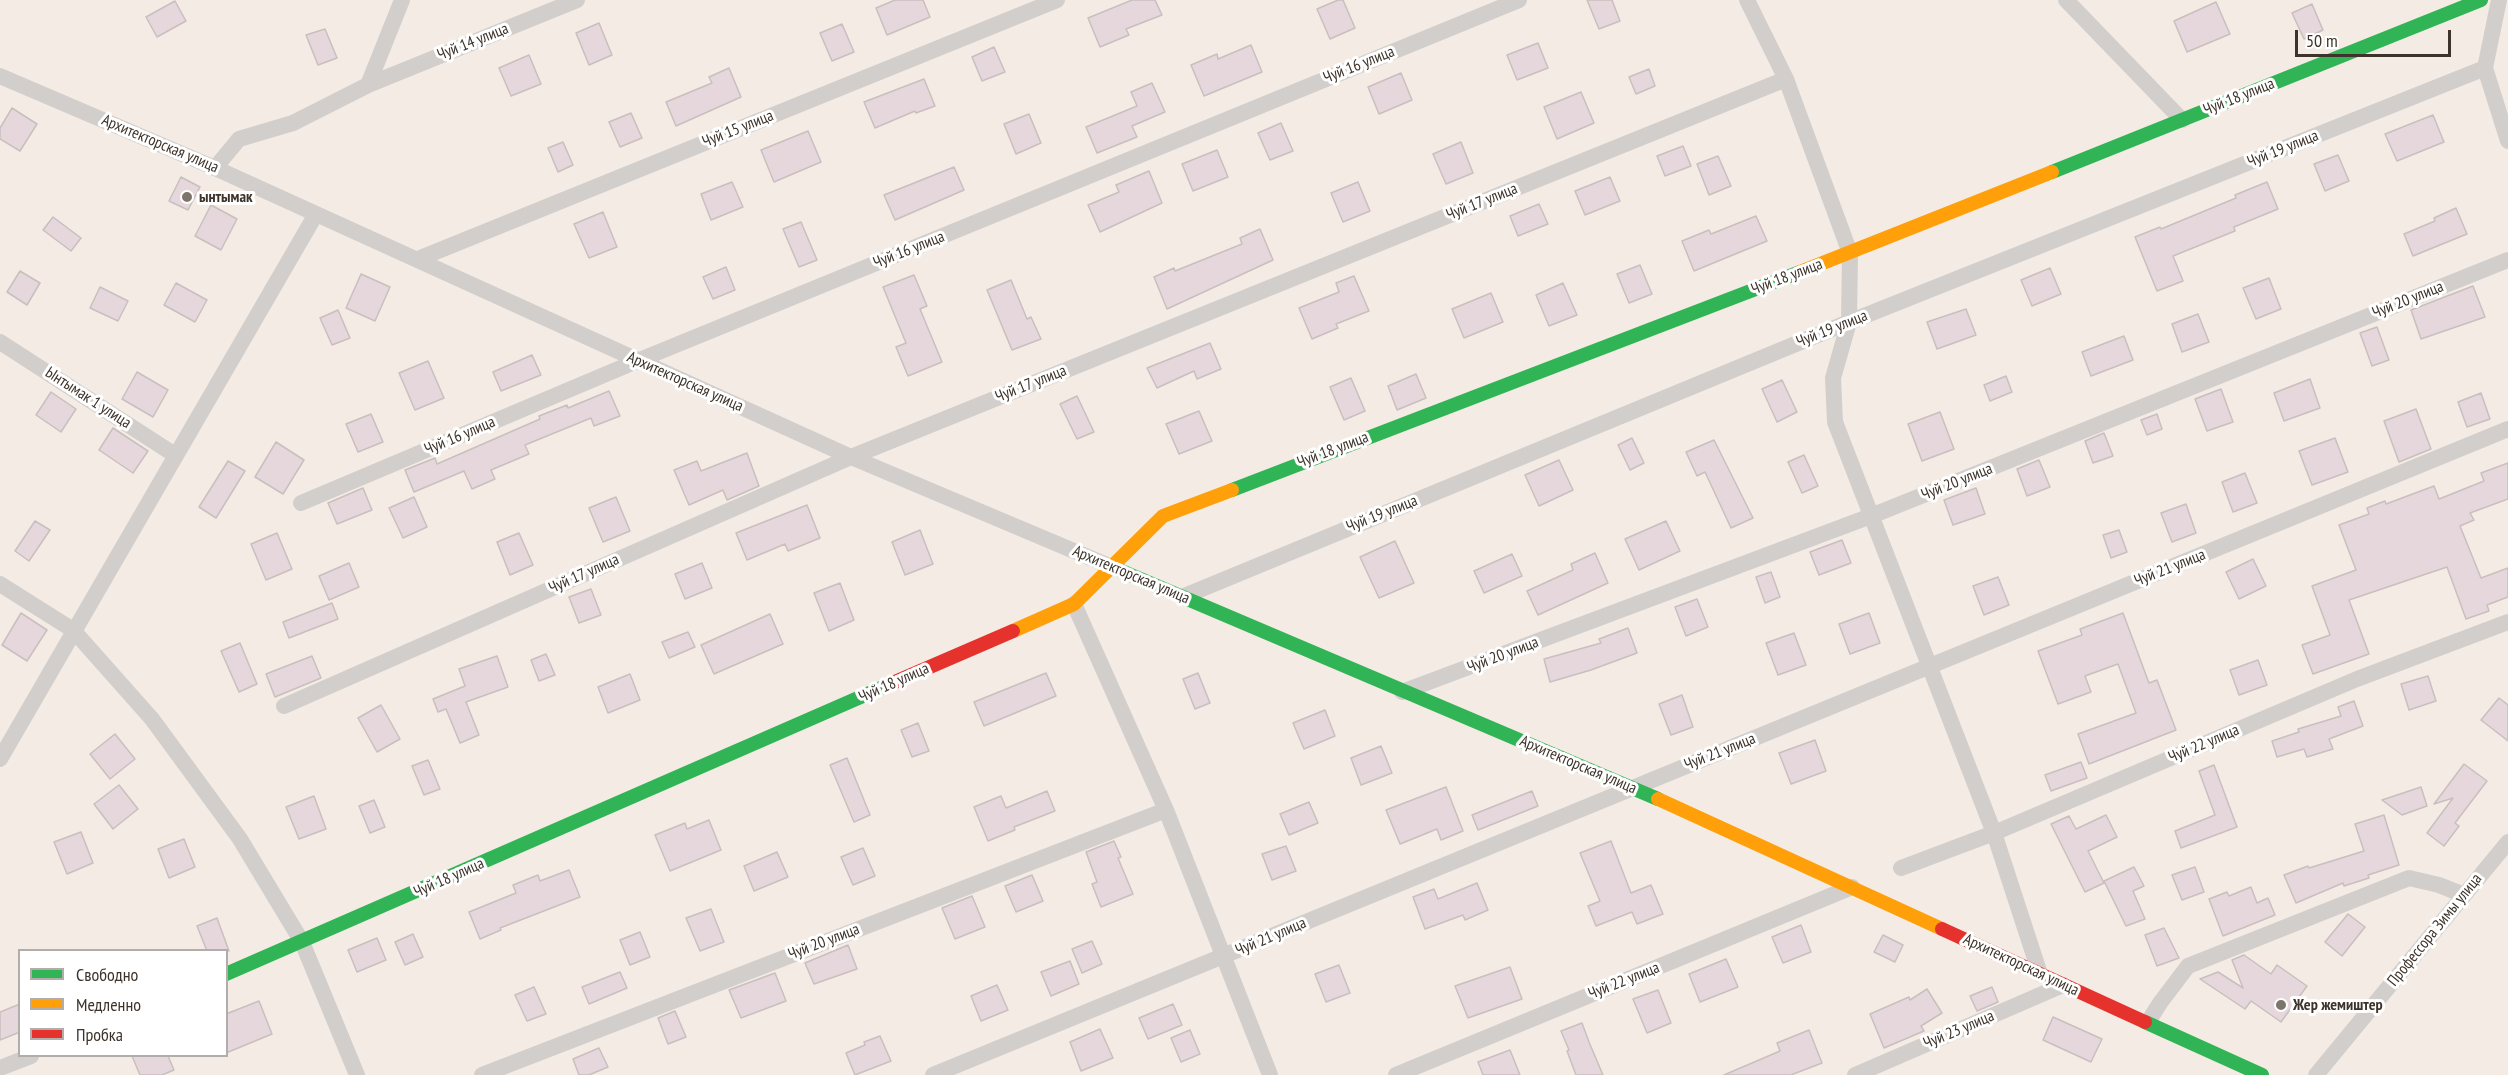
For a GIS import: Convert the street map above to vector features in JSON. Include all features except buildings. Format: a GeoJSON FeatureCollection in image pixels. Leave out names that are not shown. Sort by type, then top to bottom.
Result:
{"type":"FeatureCollection","features":[{"type":"Feature","properties":{"kind":"street"},"geometry":{"type":"LineString","coordinates":[[368,84],[402,0]]}},
{"type":"Feature","properties":{"kind":"street","name":"Чуй 14 улица"},"geometry":{"type":"LineString","coordinates":[[215,168],[239,139],[293,123],[368,84],[577,0]]}},
{"type":"Feature","properties":{"kind":"street","name":"Чуй 15 улица"},"geometry":{"type":"LineString","coordinates":[[418,259],[1057,0]]}},
{"type":"Feature","properties":{"kind":"street","name":"Чуй 16 улица"},"geometry":{"type":"LineString","coordinates":[[301,503],[638,361],[1519,0]]}},
{"type":"Feature","properties":{"kind":"street"},"geometry":{"type":"LineString","coordinates":[[1747,0],[1786,79],[1850,253],[1849,322],[1833,378],[1835,422],[1994,833],[2040,974]]}},
{"type":"Feature","properties":{"kind":"street"},"geometry":{"type":"LineString","coordinates":[[2066,0],[2182,120]]}},
{"type":"Feature","properties":{"kind":"street","name":"Чуй 18 улица"},"geometry":{"type":"LineString","coordinates":[[228,973],[1074,604],[1163,516],[1850,253],[2481,0]]}},
{"type":"Feature","properties":{"kind":"street"},"geometry":{"type":"LineString","coordinates":[[2499,0],[2484,68],[2508,141]]}},
{"type":"Feature","properties":{"kind":"street","name":"Чуй 19 улица"},"geometry":{"type":"LineString","coordinates":[[1182,597],[1849,322],[2484,68]]}},
{"type":"Feature","properties":{"kind":"street","name":"Архитекторская улица"},"geometry":{"type":"LineString","coordinates":[[0,76],[215,168],[852,457],[1402,692],[1632,787],[2148,1022],[2230,1068],[2262,1075]]}},
{"type":"Feature","properties":{"kind":"street","name":"Чуй 17 улица"},"geometry":{"type":"LineString","coordinates":[[284,706],[852,457],[1786,79]]}},
{"type":"Feature","properties":{"kind":"street"},"geometry":{"type":"LineString","coordinates":[[0,759],[316,214]]}},
{"type":"Feature","properties":{"kind":"street","name":"Чуй 20 улица"},"geometry":{"type":"LineString","coordinates":[[1402,692],[1871,516],[2508,260]]}},
{"type":"Feature","properties":{"kind":"street","name":"Ынтымак 1 улица"},"geometry":{"type":"LineString","coordinates":[[0,342],[175,455]]}},
{"type":"Feature","properties":{"kind":"street","name":"Чуй 21 улица"},"geometry":{"type":"LineString","coordinates":[[933,1075],[2508,429]]}},
{"type":"Feature","properties":{"kind":"street"},"geometry":{"type":"LineString","coordinates":[[0,584],[73,630],[152,719],[240,839],[302,942],[357,1075]]}},
{"type":"Feature","properties":{"kind":"street"},"geometry":{"type":"LineString","coordinates":[[1074,604],[1166,810],[1270,1075]]}},
{"type":"Feature","properties":{"kind":"street","name":"Чуй 22 улица"},"geometry":{"type":"LineString","coordinates":[[1901,868],[1994,833],[2357,679],[2508,622]]}},
{"type":"Feature","properties":{"kind":"street","name":"Чуй 20 улица"},"geometry":{"type":"LineString","coordinates":[[482,1075],[1166,810]]}},
{"type":"Feature","properties":{"kind":"street","name":"Профессора Зимы улица"},"geometry":{"type":"LineString","coordinates":[[2316,1075],[2508,842]]}},
{"type":"Feature","properties":{"kind":"street"},"geometry":{"type":"LineString","coordinates":[[2148,1022],[2188,966],[2409,879],[2439,885],[2464,895]]}},
{"type":"Feature","properties":{"kind":"street","name":"Чуй 22 улица"},"geometry":{"type":"LineString","coordinates":[[1396,1075],[1852,887]]}},
{"type":"Feature","properties":{"kind":"street","name":"Чуй 23 улица"},"geometry":{"type":"LineString","coordinates":[[1855,1075],[2063,985]]}},
{"type":"Feature","properties":{"kind":"street"},"geometry":{"type":"LineString","coordinates":[[0,1068],[28,1057]]}},
{"type":"Feature","properties":{"kind":"traffic: fast"},"geometry":{"type":"LineString","coordinates":[[2052,172],[2481,0]]}},
{"type":"Feature","properties":{"kind":"traffic: fast"},"geometry":{"type":"LineString","coordinates":[[1232,490],[1800,272]]}},
{"type":"Feature","properties":{"kind":"traffic: fast"},"geometry":{"type":"LineString","coordinates":[[1112,567],[1658,799]]}},
{"type":"Feature","properties":{"kind":"traffic: fast"},"geometry":{"type":"LineString","coordinates":[[228,973],[888,685]]}},
{"type":"Feature","properties":{"kind":"traffic: fast"},"geometry":{"type":"LineString","coordinates":[[2145,1022],[2262,1075]]}},
{"type":"Feature","properties":{"kind":"traffic: slow"},"geometry":{"type":"LineString","coordinates":[[1800,272],[2052,172]]}},
{"type":"Feature","properties":{"kind":"traffic: slow"},"geometry":{"type":"LineString","coordinates":[[1013,631],[1074,604],[1163,516],[1232,490]]}},
{"type":"Feature","properties":{"kind":"traffic: slow"},"geometry":{"type":"LineString","coordinates":[[1658,799],[1942,929]]}},
{"type":"Feature","properties":{"kind":"traffic: jam"},"geometry":{"type":"LineString","coordinates":[[888,685],[1013,631]]}},
{"type":"Feature","properties":{"kind":"traffic: jam"},"geometry":{"type":"LineString","coordinates":[[1942,929],[2145,1022]]}},
{"type":"Feature","properties":{"kind":"place","name":"ынтымак"},"geometry":{"type":"Point","coordinates":[187,197]}},
{"type":"Feature","properties":{"kind":"place","name":"Жер жемиштер"},"geometry":{"type":"Point","coordinates":[2281,1005]}}]}
